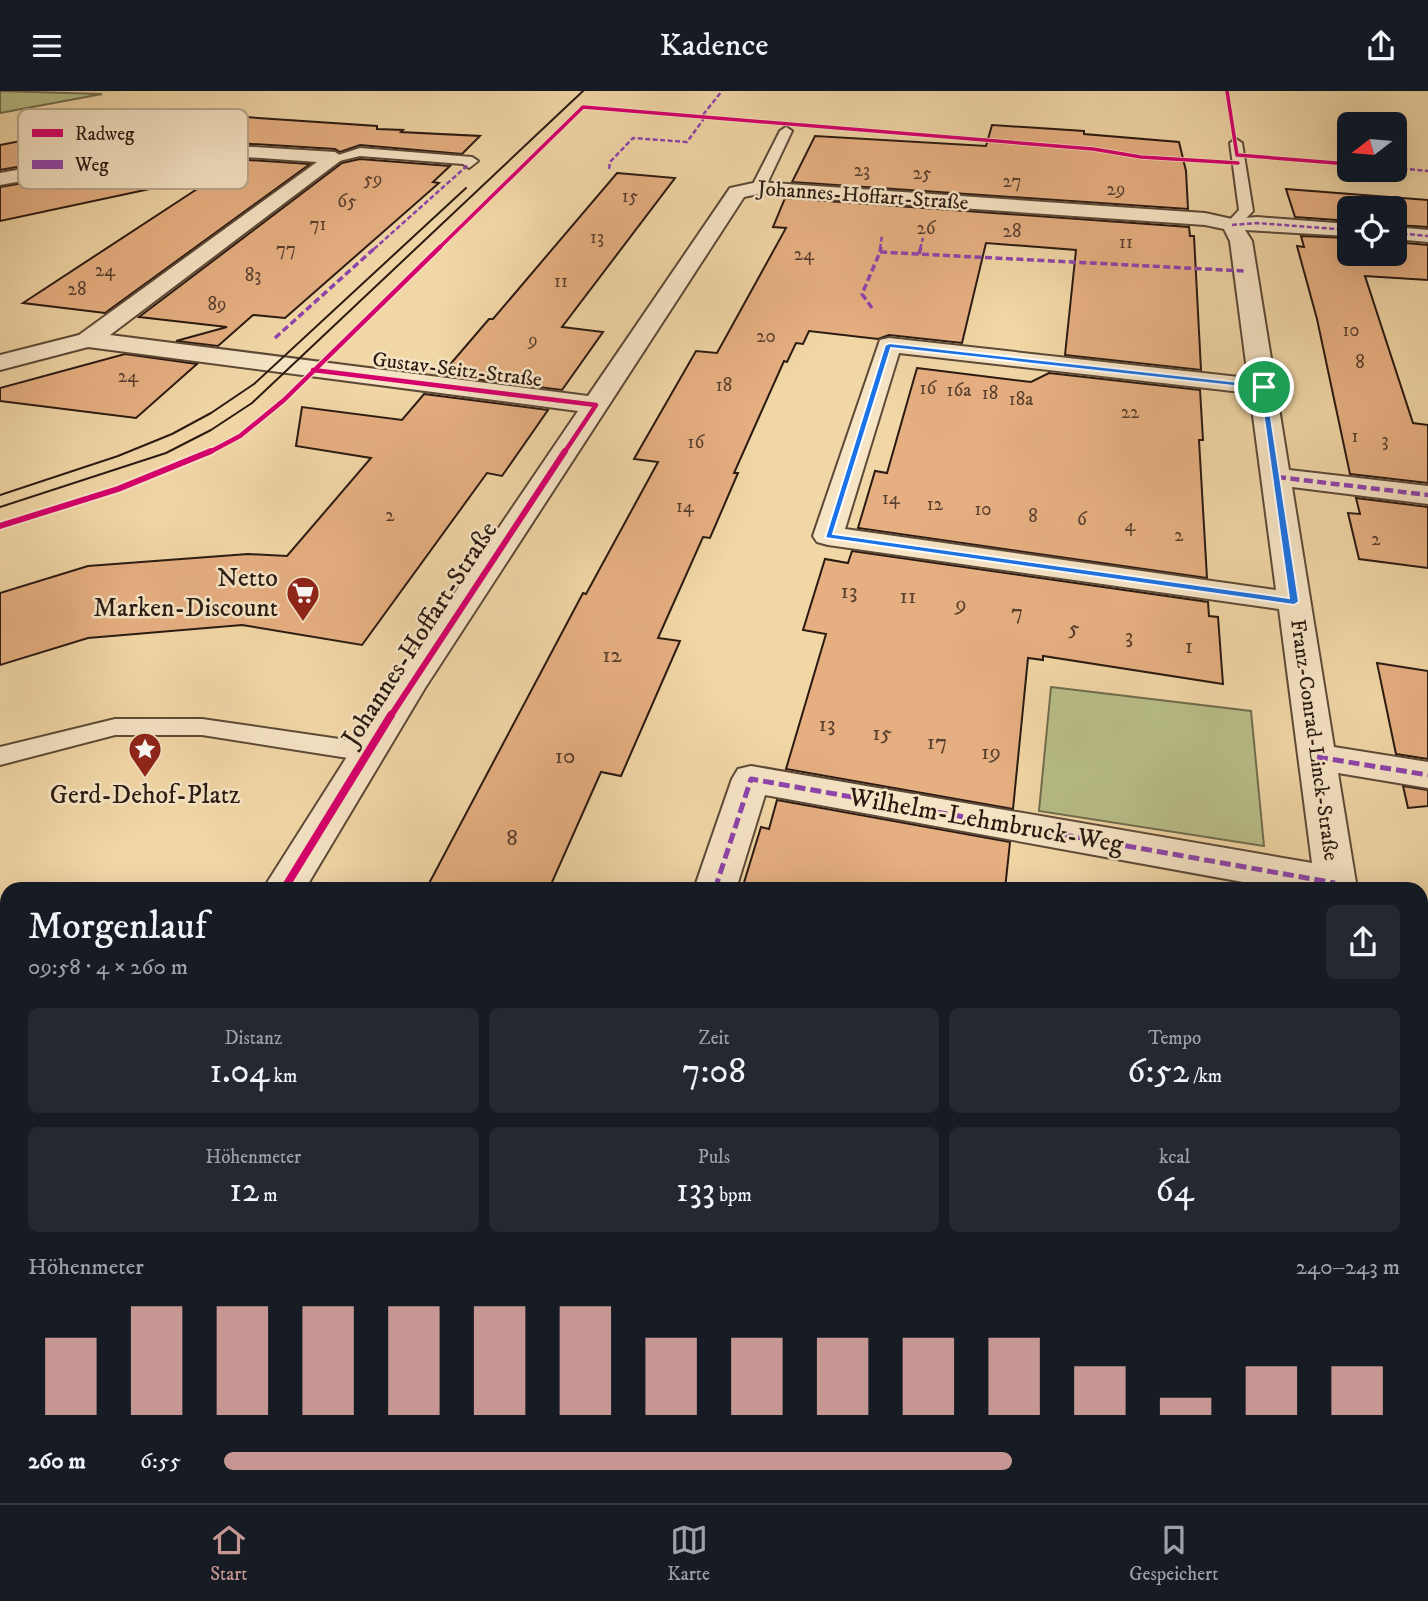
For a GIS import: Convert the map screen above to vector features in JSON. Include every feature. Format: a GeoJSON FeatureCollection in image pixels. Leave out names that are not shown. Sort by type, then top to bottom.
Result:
{"type":"FeatureCollection","features":[{"type":"Feature","properties":{"kind":"street"},"geometry":{"type":"LineString","coordinates":[[248,152],[335,158]]}},
{"type":"Feature","properties":{"kind":"street"},"geometry":{"type":"LineString","coordinates":[[88,340],[335,158]]}},
{"type":"Feature","properties":{"kind":"street"},"geometry":{"type":"LineString","coordinates":[[0,179],[18,176]]}},
{"type":"Feature","properties":{"kind":"street","name":"Johannes-Hoffart-Straße"},"geometry":{"type":"LineString","coordinates":[[288,882],[367,752],[735,195],[745,189],[758,188],[1205,219],[1231,225],[1257,223],[1337,229]]}},
{"type":"Feature","properties":{"kind":"street","name":"Franz-Conrad-Linck-Straße"},"geometry":{"type":"LineString","coordinates":[[1231,225],[1241,241],[1264,387],[1334,882]]}},
{"type":"Feature","properties":{"kind":"street"},"geometry":{"type":"LineString","coordinates":[[1407,234],[1428,236]]}},
{"type":"Feature","properties":{"kind":"street","name":"Gustav-Seitz-Straße"},"geometry":{"type":"LineString","coordinates":[[0,363],[88,340],[596,405]]}},
{"type":"Feature","properties":{"kind":"street"},"geometry":{"type":"LineString","coordinates":[[1264,387],[889,345],[828,536],[1294,602]]}},
{"type":"Feature","properties":{"kind":"street"},"geometry":{"type":"LineString","coordinates":[[1277,477],[1428,495]]}},
{"type":"Feature","properties":{"kind":"street"},"geometry":{"type":"LineString","coordinates":[[1317,757],[1428,775]]}},
{"type":"Feature","properties":{"kind":"street","name":"Wilhelm-Lehmbruck-Weg"},"geometry":{"type":"LineString","coordinates":[[717,882],[751,779],[1313,882]]}},
{"type":"Feature","properties":{"kind":"lane"},"geometry":{"type":"LineString","coordinates":[[758,188],[786,131]]}},
{"type":"Feature","properties":{"kind":"lane"},"geometry":{"type":"LineString","coordinates":[[1231,225],[1246,211],[1236,143]]}},
{"type":"Feature","properties":{"kind":"lane"},"geometry":{"type":"LineString","coordinates":[[335,158],[360,152],[472,161],[469,164]]}},
{"type":"Feature","properties":{"kind":"lane"},"geometry":{"type":"LineString","coordinates":[[0,756],[115,727],[202,727],[367,752]]}},
{"type":"Feature","properties":{"kind":"green space"},"geometry":{"type":"Polygon","coordinates":[[[0,91],[102,94],[18,109],[0,113],[0,91]]]}},
{"type":"Feature","properties":{"kind":"green space"},"geometry":{"type":"Polygon","coordinates":[[[1051,687],[1251,711],[1264,846],[1039,811],[1051,687]]]}},
{"type":"Feature","properties":{"kind":"building"},"geometry":{"type":"Polygon","coordinates":[[[248,117],[377,126],[377,129],[403,130],[401,132],[480,136],[462,154],[360,145],[340,152],[335,149],[248,144],[248,117]]]}},
{"type":"Feature","properties":{"kind":"building"},"geometry":{"type":"Polygon","coordinates":[[[992,125],[1084,131],[1084,134],[1179,142],[1186,171],[1188,209],[792,182],[815,136],[986,146],[992,125]]]}},
{"type":"Feature","properties":{"kind":"building"},"geometry":{"type":"Polygon","coordinates":[[[18,142],[18,167],[0,170],[0,145],[18,142]]]}},
{"type":"Feature","properties":{"kind":"building"},"geometry":{"type":"Polygon","coordinates":[[[360,159],[450,166],[433,182],[439,183],[285,318],[253,315],[218,346],[176,341],[227,327],[139,317],[342,163],[360,159]]]}},
{"type":"Feature","properties":{"kind":"building"},"geometry":{"type":"Polygon","coordinates":[[[248,160],[310,164],[105,313],[23,303],[197,189],[248,189],[248,160]]]}},
{"type":"Feature","properties":{"kind":"building"},"geometry":{"type":"Polygon","coordinates":[[[617,173],[675,178],[562,327],[603,332],[562,390],[441,375],[489,319],[493,319],[617,173]]]}},
{"type":"Feature","properties":{"kind":"building"},"geometry":{"type":"Polygon","coordinates":[[[18,184],[18,189],[150,189],[0,221],[0,187],[18,184]]]}},
{"type":"Feature","properties":{"kind":"building"},"geometry":{"type":"Polygon","coordinates":[[[1286,189],[1376,196],[1337,196],[1337,220],[1295,217],[1286,189]]]}},
{"type":"Feature","properties":{"kind":"building"},"geometry":{"type":"Polygon","coordinates":[[[785,198],[1189,227],[1190,236],[1194,236],[1201,370],[1065,355],[1076,250],[986,243],[962,343],[889,335],[878,339],[809,331],[803,344],[796,343],[787,362],[784,361],[734,473],[738,473],[710,538],[703,537],[658,638],[680,641],[621,776],[601,772],[552,882],[430,882],[583,593],[586,594],[658,462],[634,459],[696,351],[717,353],[786,228],[773,227],[785,198]]]}},
{"type":"Feature","properties":{"kind":"building"},"geometry":{"type":"Polygon","coordinates":[[[1407,198],[1428,200],[1428,227],[1407,226],[1407,198]]]}},
{"type":"Feature","properties":{"kind":"building"},"geometry":{"type":"Polygon","coordinates":[[[1301,236],[1337,238],[1337,266],[1407,266],[1407,243],[1428,245],[1428,280],[1365,276],[1413,423],[1428,425],[1428,483],[1350,474],[1317,319],[1297,246],[1304,247],[1301,236]]]}},
{"type":"Feature","properties":{"kind":"building"},"geometry":{"type":"Polygon","coordinates":[[[125,354],[197,364],[136,418],[0,401],[0,388],[125,354]]]}},
{"type":"Feature","properties":{"kind":"building"},"geometry":{"type":"Polygon","coordinates":[[[917,368],[1031,382],[1049,373],[1200,390],[1203,440],[1199,440],[1207,578],[858,528],[875,471],[887,473],[917,368]]]}},
{"type":"Feature","properties":{"kind":"building"},"geometry":{"type":"Polygon","coordinates":[[[424,394],[548,410],[502,476],[487,473],[362,645],[242,625],[88,638],[0,665],[0,593],[88,566],[248,554],[287,556],[371,458],[296,446],[302,407],[402,420],[424,394]]]}},
{"type":"Feature","properties":{"kind":"building"},"geometry":{"type":"Polygon","coordinates":[[[1356,498],[1428,507],[1428,568],[1359,559],[1348,513],[1360,514],[1356,498]]]}},
{"type":"Feature","properties":{"kind":"building"},"geometry":{"type":"Polygon","coordinates":[[[852,551],[1208,602],[1209,616],[1218,617],[1223,684],[1043,656],[1043,660],[1028,658],[1013,809],[786,769],[826,634],[803,630],[825,559],[848,563],[852,551]]]}},
{"type":"Feature","properties":{"kind":"building"},"geometry":{"type":"Polygon","coordinates":[[[1377,663],[1428,671],[1428,759],[1396,754],[1377,663]]]}},
{"type":"Feature","properties":{"kind":"building"},"geometry":{"type":"Polygon","coordinates":[[[1403,786],[1428,790],[1428,806],[1408,808],[1403,786]]]}},
{"type":"Feature","properties":{"kind":"building"},"geometry":{"type":"Polygon","coordinates":[[[777,800],[1010,842],[1006,882],[744,882],[761,827],[769,829],[777,800]]]}},
{"type":"Feature","properties":{"kind":"tram line"},"geometry":{"type":"LineString","coordinates":[[0,507],[166,453],[211,430],[252,403],[583,91]]}},
{"type":"Feature","properties":{"kind":"tram line"},"geometry":{"type":"LineString","coordinates":[[0,495],[118,456],[172,434],[211,413],[254,384],[466,188]]}},
{"type":"Feature","properties":{"kind":"marked path"},"geometry":{"type":"LineString","coordinates":[[609,169],[610,162],[633,138],[687,142],[703,120],[702,116],[722,91]]}},
{"type":"Feature","properties":{"kind":"marked path"},"geometry":{"type":"LineString","coordinates":[[275,338],[469,164]]}},
{"type":"Feature","properties":{"kind":"marked path"},"geometry":{"type":"LineString","coordinates":[[1407,169],[1428,171]]}},
{"type":"Feature","properties":{"kind":"marked path"},"geometry":{"type":"LineString","coordinates":[[1232,225],[1257,223],[1337,229]]}},
{"type":"Feature","properties":{"kind":"marked path"},"geometry":{"type":"LineString","coordinates":[[1407,234],[1428,236]]}},
{"type":"Feature","properties":{"kind":"marked path"},"geometry":{"type":"LineString","coordinates":[[880,252],[882,235]]}},
{"type":"Feature","properties":{"kind":"marked path"},"geometry":{"type":"LineString","coordinates":[[919,254],[923,238]]}},
{"type":"Feature","properties":{"kind":"marked path"},"geometry":{"type":"LineString","coordinates":[[872,308],[862,294],[880,252],[1244,271]]}},
{"type":"Feature","properties":{"kind":"marked path"},"geometry":{"type":"LineString","coordinates":[[1264,387],[889,345],[828,536],[1295,602]]}},
{"type":"Feature","properties":{"kind":"marked path"},"geometry":{"type":"LineString","coordinates":[[1277,477],[1428,495]]}},
{"type":"Feature","properties":{"kind":"marked path"},"geometry":{"type":"LineString","coordinates":[[1317,757],[1428,775]]}},
{"type":"Feature","properties":{"kind":"marked path"},"geometry":{"type":"LineString","coordinates":[[717,882],[751,779],[1329,882]]}},
{"type":"Feature","properties":{"kind":"cycle path"},"geometry":{"type":"LineString","coordinates":[[1227,91],[1237,155],[1337,163]]}},
{"type":"Feature","properties":{"kind":"cycle path"},"geometry":{"type":"LineString","coordinates":[[0,526],[89,499],[177,467],[246,431],[284,400],[583,107],[1093,149],[1141,157],[1238,163]]}},
{"type":"Feature","properties":{"kind":"cycle path"},"geometry":{"type":"LineString","coordinates":[[288,882],[409,686],[596,405],[313,370]]}},
{"type":"Feature","properties":{"kind":"place","name":"Netto Marken-Discount"},"geometry":{"type":"Point","coordinates":[303,623]}},
{"type":"Feature","properties":{"kind":"place","name":"Gerd-Dehof-Platz"},"geometry":{"type":"Point","coordinates":[145,779]}},
{"type":"Feature","properties":{"kind":"route"},"geometry":{"type":"LineString","coordinates":[[889,345],[1264,387],[1294,602],[828,536],[889,345]]}}]}
